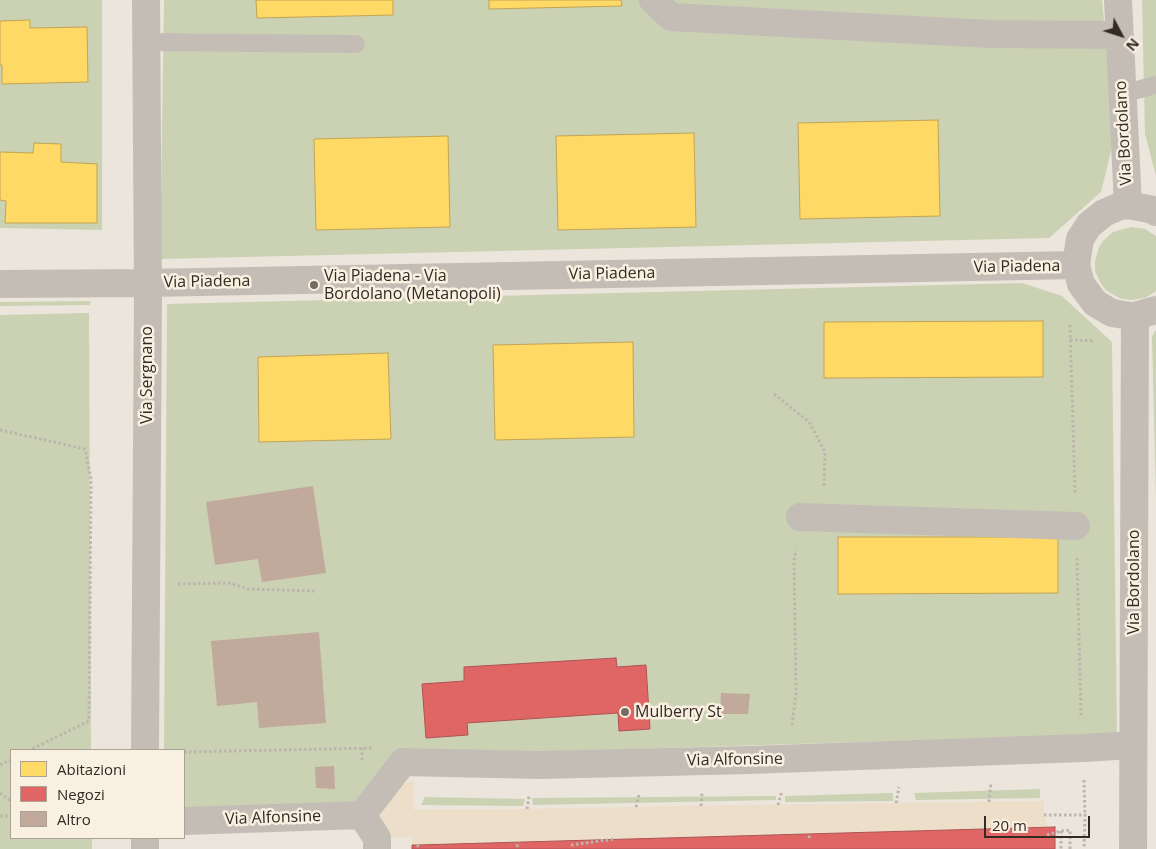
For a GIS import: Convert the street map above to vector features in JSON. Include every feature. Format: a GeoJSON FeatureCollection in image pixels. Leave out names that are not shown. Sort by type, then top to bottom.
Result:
{"type":"FeatureCollection","features":[{"type":"Feature","properties":{"kind":"street","name":"Via Sergnano"},"geometry":{"type":"LineString","coordinates":[[145,749],[148,284],[146,0]]}},
{"type":"Feature","properties":{"kind":"street"},"geometry":{"type":"LineString","coordinates":[[654,0],[671,17],[990,34],[1119,36]]}},
{"type":"Feature","properties":{"kind":"street","name":"Via Bordolano"},"geometry":{"type":"LineString","coordinates":[[1118,0],[1128,206]]}},
{"type":"Feature","properties":{"kind":"street"},"geometry":{"type":"LineString","coordinates":[[1146,313],[1130,316],[1112,312],[1095,303],[1081,284],[1076,265],[1080,239],[1089,225],[1104,213],[1120,206],[1154,210],[1156,212]]}},
{"type":"Feature","properties":{"kind":"street","name":"Via Piadena"},"geometry":{"type":"LineString","coordinates":[[0,284],[148,284],[1076,265]]}},
{"type":"Feature","properties":{"kind":"street","name":"Via Bordolano"},"geometry":{"type":"LineString","coordinates":[[1133,849],[1133,744],[1146,313]]}},
{"type":"Feature","properties":{"kind":"street"},"geometry":{"type":"LineString","coordinates":[[800,517],[1076,526]]}},
{"type":"Feature","properties":{"kind":"street","name":"Via Alfonsine"},"geometry":{"type":"LineString","coordinates":[[185,821],[362,815],[403,762],[539,765],[750,760],[1083,748],[1133,744]]}},
{"type":"Feature","properties":{"kind":"street"},"geometry":{"type":"LineString","coordinates":[[362,815],[377,838],[377,849]]}},
{"type":"Feature","properties":{"kind":"lane"},"geometry":{"type":"LineString","coordinates":[[146,42],[356,44]]}},
{"type":"Feature","properties":{"kind":"lane"},"geometry":{"type":"LineString","coordinates":[[1122,94],[1156,85]]}},
{"type":"Feature","properties":{"kind":"path"},"geometry":{"type":"LineString","coordinates":[[774,394],[810,422],[825,452],[823,497],[800,517],[794,561],[796,694],[792,728]]}},
{"type":"Feature","properties":{"kind":"path"},"geometry":{"type":"LineString","coordinates":[[0,430],[86,449],[90,479],[89,721],[32,749]]}},
{"type":"Feature","properties":{"kind":"path"},"geometry":{"type":"LineString","coordinates":[[146,585],[230,583],[247,589],[316,592]]}},
{"type":"Feature","properties":{"kind":"path"},"geometry":{"type":"LineString","coordinates":[[1044,814],[1085,815],[1084,849]]}},
{"type":"Feature","properties":{"kind":"path"},"geometry":{"type":"LineString","coordinates":[[1047,835],[1070,830],[1070,849]]}},
{"type":"Feature","properties":{"kind":"path"},"geometry":{"type":"LineString","coordinates":[[1061,831],[1061,849]]}},
{"type":"Feature","properties":{"kind":"path"},"geometry":{"type":"LineString","coordinates":[[571,845],[614,839]]}},
{"type":"Feature","properties":{"kind":"path"},"geometry":{"type":"LineString","coordinates":[[517,847],[518,842]]}},
{"type":"Feature","properties":{"kind":"green space"},"geometry":{"type":"Polygon","coordinates":[[[0,0],[102,0],[102,230],[0,228],[0,0]]]}},
{"type":"Feature","properties":{"kind":"green space"},"geometry":{"type":"Polygon","coordinates":[[[164,0],[1102,0],[1115,135],[1101,192],[1049,238],[160,259],[164,0]]]}},
{"type":"Feature","properties":{"kind":"green space"},"geometry":{"type":"Polygon","coordinates":[[[1142,0],[1156,0],[1156,176],[1145,134],[1142,0]]]}},
{"type":"Feature","properties":{"kind":"green space"},"geometry":{"type":"Polygon","coordinates":[[[1131,227],[1145,229],[1156,236],[1156,291],[1145,298],[1131,300],[1119,298],[1107,291],[1101,284],[1095,271],[1095,261],[1103,241],[1113,232],[1131,227]]]}},
{"type":"Feature","properties":{"kind":"green space"},"geometry":{"type":"Polygon","coordinates":[[[1022,283],[1062,296],[1112,342],[1117,734],[405,756],[367,804],[185,808],[185,749],[164,749],[167,304],[1022,283]]]}},
{"type":"Feature","properties":{"kind":"green space"},"geometry":{"type":"Polygon","coordinates":[[[91,301],[90,305],[0,306],[0,302],[91,301]]]}},
{"type":"Feature","properties":{"kind":"green space"},"geometry":{"type":"Polygon","coordinates":[[[89,313],[91,749],[10,749],[10,839],[92,839],[92,849],[0,849],[0,315],[89,313]]]}},
{"type":"Feature","properties":{"kind":"green space"},"geometry":{"type":"Polygon","coordinates":[[[1156,330],[1156,499],[1152,336],[1156,330]]]}},
{"type":"Feature","properties":{"kind":"green space"},"geometry":{"type":"Polygon","coordinates":[[[1040,789],[1040,798],[916,800],[914,793],[1040,789]]]}},
{"type":"Feature","properties":{"kind":"green space"},"geometry":{"type":"Polygon","coordinates":[[[893,793],[893,801],[785,802],[785,796],[893,793]]]}},
{"type":"Feature","properties":{"kind":"green space"},"geometry":{"type":"Polygon","coordinates":[[[776,796],[776,800],[533,805],[532,798],[776,796]]]}},
{"type":"Feature","properties":{"kind":"green space"},"geometry":{"type":"Polygon","coordinates":[[[425,797],[525,799],[523,806],[421,805],[425,797]]]}},
{"type":"Feature","properties":{"kind":"shaded area"},"geometry":{"type":"Polygon","coordinates":[[[414,781],[414,810],[1044,801],[1044,815],[1047,827],[412,845],[412,837],[390,838],[377,810],[388,788],[414,781]]]}},
{"type":"Feature","properties":{"kind":"building: Abitazioni"},"geometry":{"type":"Polygon","coordinates":[[[256,0],[393,0],[393,15],[257,18],[256,0]]]}},
{"type":"Feature","properties":{"kind":"building: Abitazioni"},"geometry":{"type":"Polygon","coordinates":[[[489,0],[621,0],[622,6],[489,9],[489,0]]]}},
{"type":"Feature","properties":{"kind":"building: Abitazioni"},"geometry":{"type":"Polygon","coordinates":[[[30,20],[30,28],[87,27],[88,82],[2,84],[0,21],[30,20]]]}},
{"type":"Feature","properties":{"kind":"building: Abitazioni"},"geometry":{"type":"Polygon","coordinates":[[[938,120],[940,216],[800,219],[798,123],[938,120]]]}},
{"type":"Feature","properties":{"kind":"building: Abitazioni"},"geometry":{"type":"Polygon","coordinates":[[[694,133],[696,227],[558,230],[556,136],[694,133]]]}},
{"type":"Feature","properties":{"kind":"building: Abitazioni"},"geometry":{"type":"Polygon","coordinates":[[[448,136],[450,227],[316,230],[314,139],[448,136]]]}},
{"type":"Feature","properties":{"kind":"building: Abitazioni"},"geometry":{"type":"Polygon","coordinates":[[[34,143],[61,144],[61,162],[97,164],[97,223],[5,223],[6,201],[0,200],[0,152],[33,153],[34,143]]]}},
{"type":"Feature","properties":{"kind":"building: Abitazioni"},"geometry":{"type":"Polygon","coordinates":[[[1043,321],[1043,377],[824,378],[824,322],[1043,321]]]}},
{"type":"Feature","properties":{"kind":"building: Abitazioni"},"geometry":{"type":"Polygon","coordinates":[[[633,342],[634,437],[495,440],[493,345],[633,342]]]}},
{"type":"Feature","properties":{"kind":"building: Abitazioni"},"geometry":{"type":"Polygon","coordinates":[[[388,353],[391,439],[259,442],[258,357],[388,353]]]}},
{"type":"Feature","properties":{"kind":"building: Abitazioni"},"geometry":{"type":"Polygon","coordinates":[[[838,537],[1058,537],[1058,593],[838,594],[838,537]]]}},
{"type":"Feature","properties":{"kind":"building: Negozi"},"geometry":{"type":"Polygon","coordinates":[[[616,658],[617,667],[646,665],[650,729],[619,731],[618,713],[467,723],[468,735],[426,738],[422,684],[464,681],[464,667],[616,658]]]}},
{"type":"Feature","properties":{"kind":"building: Negozi"},"geometry":{"type":"Polygon","coordinates":[[[1055,827],[1055,849],[412,849],[412,845],[1055,827]]]}},
{"type":"Feature","properties":{"kind":"building: Altro"},"geometry":{"type":"Polygon","coordinates":[[[313,486],[326,573],[262,582],[258,559],[215,565],[206,502],[313,486]]]}},
{"type":"Feature","properties":{"kind":"building: Altro"},"geometry":{"type":"Polygon","coordinates":[[[319,632],[326,723],[259,728],[257,702],[217,706],[211,641],[319,632]]]}},
{"type":"Feature","properties":{"kind":"building: Altro"},"geometry":{"type":"Polygon","coordinates":[[[721,693],[750,694],[748,714],[720,714],[721,693]]]}},
{"type":"Feature","properties":{"kind":"building: Altro"},"geometry":{"type":"Polygon","coordinates":[[[334,766],[335,789],[316,788],[315,767],[334,766]]]}},
{"type":"Feature","properties":{"kind":"place","name":"Via Piadena - Via Bordolano (Metanopoli)"},"geometry":{"type":"Point","coordinates":[314,285]}},
{"type":"Feature","properties":{"kind":"place","name":"Mulberry St"},"geometry":{"type":"Point","coordinates":[625,712]}}]}
